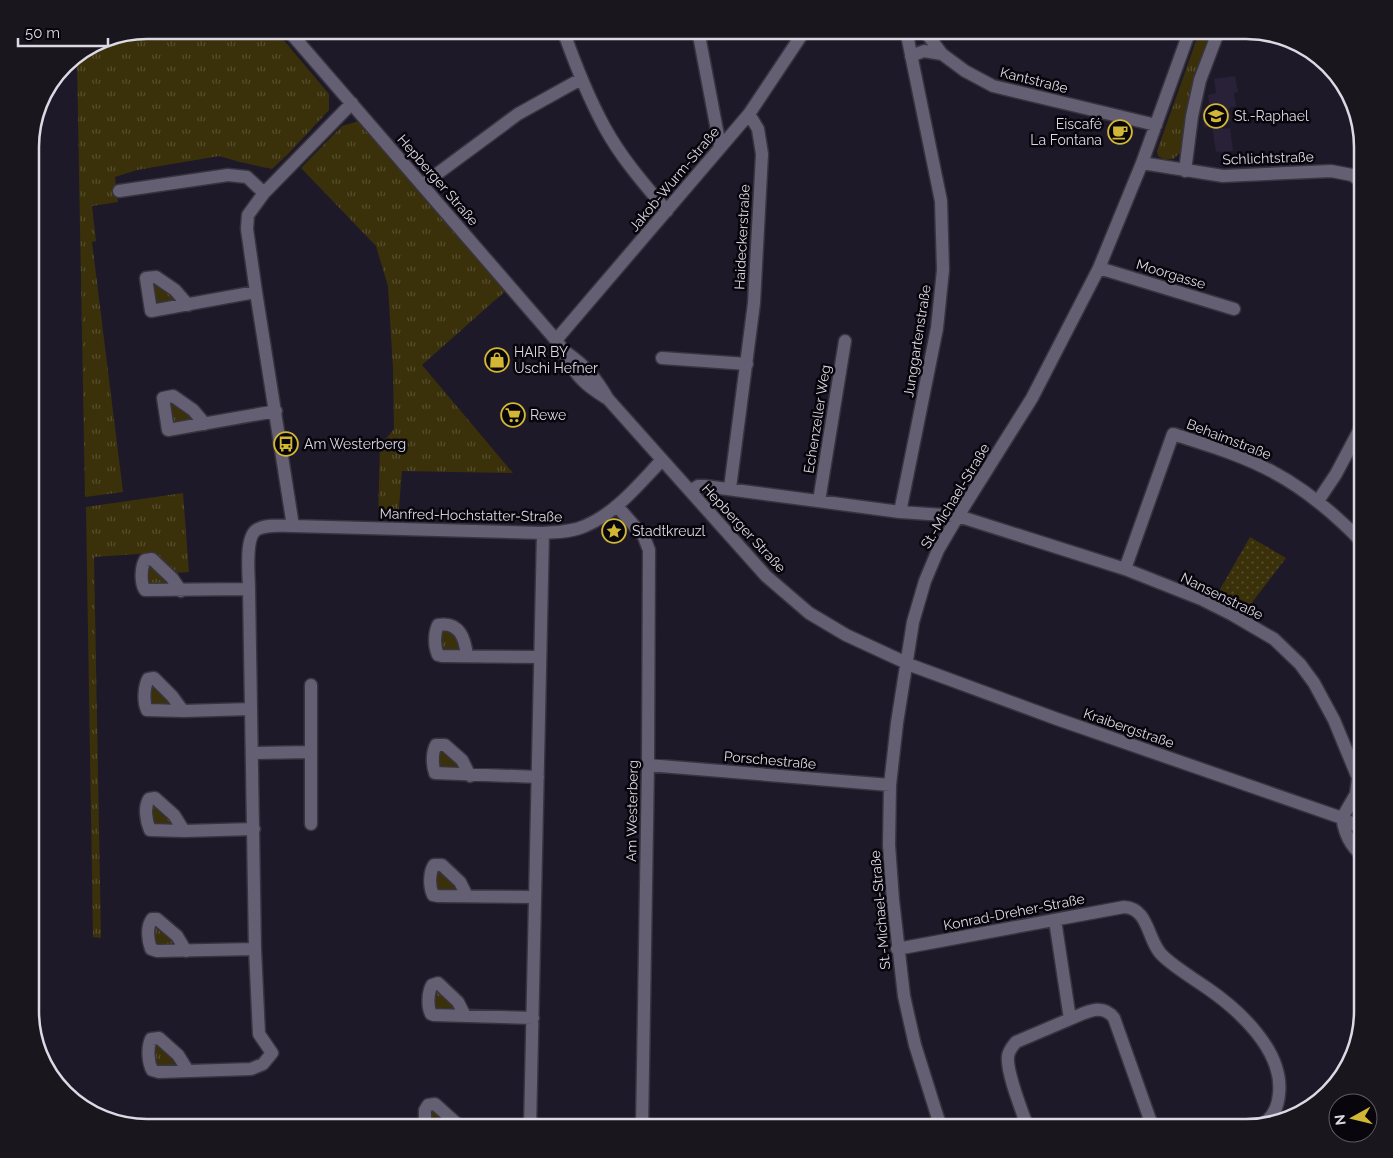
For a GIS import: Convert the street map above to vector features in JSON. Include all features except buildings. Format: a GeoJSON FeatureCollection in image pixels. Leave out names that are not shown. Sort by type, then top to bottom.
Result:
{"type":"FeatureCollection","features":[{"type":"Feature","properties":{"kind":"street","name":"Hepberger Straße"},"geometry":{"type":"LineString","coordinates":[[296,39],[564,351],[582,363],[597,380],[608,399],[766,576],[809,612],[846,635],[906,663]]}},
{"type":"Feature","properties":{"kind":"street"},"geometry":{"type":"LineString","coordinates":[[566,39],[581,79],[611,137],[631,168],[667,211]]}},
{"type":"Feature","properties":{"kind":"street"},"geometry":{"type":"LineString","coordinates":[[700,39],[720,146]]}},
{"type":"Feature","properties":{"kind":"street","name":"Jakob-Wurm-Straße"},"geometry":{"type":"LineString","coordinates":[[556,340],[749,114],[799,39]]}},
{"type":"Feature","properties":{"kind":"street","name":"Junggartenstraße"},"geometry":{"type":"LineString","coordinates":[[900,512],[937,328],[943,270],[940,201],[908,39]]}},
{"type":"Feature","properties":{"kind":"street","name":"Kantstraße"},"geometry":{"type":"LineString","coordinates":[[931,39],[942,54],[965,71],[993,86],[1156,125]]}},
{"type":"Feature","properties":{"kind":"street","name":"St.-Michael-Straße"},"geometry":{"type":"LineString","coordinates":[[938,1119],[915,1045],[904,996],[897,949],[889,846],[890,785],[897,723],[913,622],[925,581],[938,550],[1032,398],[1099,268],[1142,163],[1187,39]]}},
{"type":"Feature","properties":{"kind":"street"},"geometry":{"type":"LineString","coordinates":[[1185,171],[1192,116],[1200,80],[1215,39]]}},
{"type":"Feature","properties":{"kind":"street"},"geometry":{"type":"LineString","coordinates":[[911,56],[924,51],[942,54]]}},
{"type":"Feature","properties":{"kind":"street"},"geometry":{"type":"LineString","coordinates":[[422,185],[518,114],[581,79]]}},
{"type":"Feature","properties":{"kind":"street"},"geometry":{"type":"LineString","coordinates":[[293,526],[256,292],[247,229],[248,215],[264,193],[352,103]]}},
{"type":"Feature","properties":{"kind":"street","name":"Haideckerstraße"},"geometry":{"type":"LineString","coordinates":[[730,488],[754,303],[762,154],[758,129],[749,114]]}},
{"type":"Feature","properties":{"kind":"street","name":"Schlichtstraße"},"geometry":{"type":"LineString","coordinates":[[1142,163],[1224,176],[1332,171],[1354,176]]}},
{"type":"Feature","properties":{"kind":"street"},"geometry":{"type":"LineString","coordinates":[[119,191],[228,174],[247,177],[264,193]]}},
{"type":"Feature","properties":{"kind":"street","name":"Moorgasse"},"geometry":{"type":"LineString","coordinates":[[1099,268],[1234,309]]}},
{"type":"Feature","properties":{"kind":"street"},"geometry":{"type":"LineString","coordinates":[[188,305],[256,292]]}},
{"type":"Feature","properties":{"kind":"street","name":"Echenzeller Weg"},"geometry":{"type":"LineString","coordinates":[[819,501],[845,341]]}},
{"type":"Feature","properties":{"kind":"street"},"geometry":{"type":"LineString","coordinates":[[662,358],[747,364]]}},
{"type":"Feature","properties":{"kind":"street"},"geometry":{"type":"LineString","coordinates":[[205,424],[276,411]]}},
{"type":"Feature","properties":{"kind":"street","name":"Behaimstraße"},"geometry":{"type":"LineString","coordinates":[[1125,569],[1173,434],[1227,452],[1273,472],[1318,501],[1337,516],[1354,534]]}},
{"type":"Feature","properties":{"kind":"street"},"geometry":{"type":"LineString","coordinates":[[1318,501],[1336,474],[1354,440]]}},
{"type":"Feature","properties":{"kind":"street","name":"Manfred-Hochstatter-Straße"},"geometry":{"type":"LineString","coordinates":[[249,589],[249,539],[255,530],[266,526],[566,532],[586,526],[616,506],[662,460]]}},
{"type":"Feature","properties":{"kind":"street"},"geometry":{"type":"LineString","coordinates":[[690,492],[698,486],[730,488],[900,512],[958,516]]}},
{"type":"Feature","properties":{"kind":"street","name":"Am Westerberg"},"geometry":{"type":"LineString","coordinates":[[616,506],[644,537],[649,550],[648,765],[642,1119]]}},
{"type":"Feature","properties":{"kind":"street","name":"Nansenstraße"},"geometry":{"type":"LineString","coordinates":[[958,516],[1125,569],[1201,599],[1274,639],[1300,664],[1314,683],[1334,720],[1354,768]]}},
{"type":"Feature","properties":{"kind":"street"},"geometry":{"type":"LineString","coordinates":[[530,1119],[543,533]]}},
{"type":"Feature","properties":{"kind":"street"},"geometry":{"type":"LineString","coordinates":[[181,591],[249,589],[255,949],[259,1034],[272,1053],[262,1064],[251,1070],[188,1071]]}},
{"type":"Feature","properties":{"kind":"street"},"geometry":{"type":"LineString","coordinates":[[467,656],[540,657]]}},
{"type":"Feature","properties":{"kind":"street","name":"Kraibergstraße"},"geometry":{"type":"LineString","coordinates":[[906,663],[1057,719],[1342,818],[1354,824]]}},
{"type":"Feature","properties":{"kind":"street"},"geometry":{"type":"LineString","coordinates":[[310,824],[311,685]]}},
{"type":"Feature","properties":{"kind":"street"},"geometry":{"type":"LineString","coordinates":[[183,711],[251,709]]}},
{"type":"Feature","properties":{"kind":"street"},"geometry":{"type":"LineString","coordinates":[[252,753],[311,752]]}},
{"type":"Feature","properties":{"kind":"street","name":"Porschestraße"},"geometry":{"type":"LineString","coordinates":[[648,765],[890,785]]}},
{"type":"Feature","properties":{"kind":"street"},"geometry":{"type":"LineString","coordinates":[[470,776],[538,777]]}},
{"type":"Feature","properties":{"kind":"street","name":"Nansenstraße"},"geometry":{"type":"LineString","coordinates":[[1342,818],[1354,801]]}},
{"type":"Feature","properties":{"kind":"street"},"geometry":{"type":"LineString","coordinates":[[1342,818],[1344,831],[1354,848]]}},
{"type":"Feature","properties":{"kind":"street"},"geometry":{"type":"LineString","coordinates":[[184,831],[254,829]]}},
{"type":"Feature","properties":{"kind":"street"},"geometry":{"type":"LineString","coordinates":[[467,896],[534,897]]}},
{"type":"Feature","properties":{"kind":"street","name":"Konrad-Dreher-Straße"},"geometry":{"type":"LineString","coordinates":[[897,949],[1124,907],[1136,909],[1142,916],[1162,956],[1209,989],[1238,1013],[1256,1032],[1268,1050],[1276,1069],[1280,1086],[1278,1102],[1271,1116]]}},
{"type":"Feature","properties":{"kind":"street"},"geometry":{"type":"LineString","coordinates":[[1055,920],[1070,1019]]}},
{"type":"Feature","properties":{"kind":"street"},"geometry":{"type":"LineString","coordinates":[[186,951],[255,949]]}},
{"type":"Feature","properties":{"kind":"street"},"geometry":{"type":"LineString","coordinates":[[1025,1119],[1009,1069],[1008,1057],[1010,1049],[1016,1042],[1095,1010],[1105,1010],[1114,1018],[1150,1119]]}},
{"type":"Feature","properties":{"kind":"street"},"geometry":{"type":"LineString","coordinates":[[465,1016],[533,1018]]}},
{"type":"Feature","properties":{"kind":"street"},"geometry":{"type":"LineString","coordinates":[[425,1119],[425,1110],[428,1105],[435,1104],[452,1119]]}},
{"type":"Feature","properties":{"kind":"shaded area","name":"St.-Raphael"},"geometry":{"type":"Polygon","coordinates":[[[1235,76],[1238,92],[1234,93],[1236,106],[1229,108],[1231,121],[1222,123],[1223,129],[1230,128],[1233,151],[1216,152],[1212,126],[1204,127],[1202,110],[1210,109],[1208,95],[1216,93],[1214,79],[1235,76]]]}},
{"type":"Feature","properties":{"kind":"green space"},"geometry":{"type":"Polygon","coordinates":[[[140,39],[283,39],[329,94],[329,110],[272,169],[219,156],[137,170],[115,177],[118,202],[92,206],[96,241],[92,242],[123,492],[85,497],[77,65],[87,57],[112,44],[140,39]]]}},
{"type":"Feature","properties":{"kind":"green space"},"geometry":{"type":"Polygon","coordinates":[[[1197,39],[1210,39],[1189,100],[1181,152],[1173,159],[1164,159],[1158,156],[1157,151],[1197,39]]]}},
{"type":"Feature","properties":{"kind":"green space"},"geometry":{"type":"Polygon","coordinates":[[[359,121],[507,290],[422,365],[513,473],[402,471],[398,518],[378,518],[380,446],[394,429],[393,369],[388,286],[376,246],[301,168],[342,126],[359,121]]]}},
{"type":"Feature","properties":{"kind":"green space"},"geometry":{"type":"Polygon","coordinates":[[[158,282],[172,292],[173,301],[155,304],[152,283],[158,282]]]}},
{"type":"Feature","properties":{"kind":"green space"},"geometry":{"type":"Polygon","coordinates":[[[169,401],[189,411],[190,420],[172,423],[169,401]]]}},
{"type":"Feature","properties":{"kind":"green space"},"geometry":{"type":"Polygon","coordinates":[[[183,493],[189,572],[175,573],[153,553],[94,557],[101,938],[93,937],[86,507],[183,493]]]}},
{"type":"Feature","properties":{"kind":"green space"},"geometry":{"type":"Polygon","coordinates":[[[1250,537],[1286,558],[1244,613],[1215,598],[1250,537]]]}},
{"type":"Feature","properties":{"kind":"green space"},"geometry":{"type":"Polygon","coordinates":[[[148,563],[166,575],[167,585],[148,585],[148,563]]]}},
{"type":"Feature","properties":{"kind":"green space"},"geometry":{"type":"Polygon","coordinates":[[[442,629],[448,629],[460,642],[460,650],[442,650],[442,629]]]}},
{"type":"Feature","properties":{"kind":"green space"},"geometry":{"type":"Polygon","coordinates":[[[150,684],[156,684],[168,696],[168,705],[150,705],[150,684]]]}},
{"type":"Feature","properties":{"kind":"green space"},"geometry":{"type":"Polygon","coordinates":[[[439,749],[446,749],[458,762],[458,770],[439,769],[439,749]]]}},
{"type":"Feature","properties":{"kind":"green space"},"geometry":{"type":"Polygon","coordinates":[[[152,804],[158,804],[170,816],[170,825],[152,825],[152,804]]]}},
{"type":"Feature","properties":{"kind":"green space"},"geometry":{"type":"Polygon","coordinates":[[[437,870],[443,870],[455,882],[455,890],[436,890],[437,870]]]}},
{"type":"Feature","properties":{"kind":"green space"},"geometry":{"type":"Polygon","coordinates":[[[153,924],[172,936],[172,945],[154,945],[153,924]]]}},
{"type":"Feature","properties":{"kind":"green space"},"geometry":{"type":"Polygon","coordinates":[[[435,990],[441,990],[453,1003],[453,1011],[434,1010],[435,990]]]}},
{"type":"Feature","properties":{"kind":"green space"},"geometry":{"type":"Polygon","coordinates":[[[156,1044],[162,1044],[174,1056],[174,1066],[156,1066],[156,1044]]]}},
{"type":"Feature","properties":{"kind":"green space"},"geometry":{"type":"Polygon","coordinates":[[[432,1110],[438,1110],[446,1119],[432,1119],[432,1110]]]}},
{"type":"Feature","properties":{"kind":"place","name":"St.-Raphael"},"geometry":{"type":"Point","coordinates":[1216,116]}},
{"type":"Feature","properties":{"kind":"place","name":"Eiscafé La Fontana"},"geometry":{"type":"Point","coordinates":[1120,132]}},
{"type":"Feature","properties":{"kind":"place","name":"HAIR BY Uschi Hefner"},"geometry":{"type":"Point","coordinates":[497,360]}},
{"type":"Feature","properties":{"kind":"place","name":"Rewe"},"geometry":{"type":"Point","coordinates":[513,415]}},
{"type":"Feature","properties":{"kind":"place","name":"Am Westerberg"},"geometry":{"type":"Point","coordinates":[286,444]}},
{"type":"Feature","properties":{"kind":"place","name":"Stadtkreuzl"},"geometry":{"type":"Point","coordinates":[614,531]}}]}
